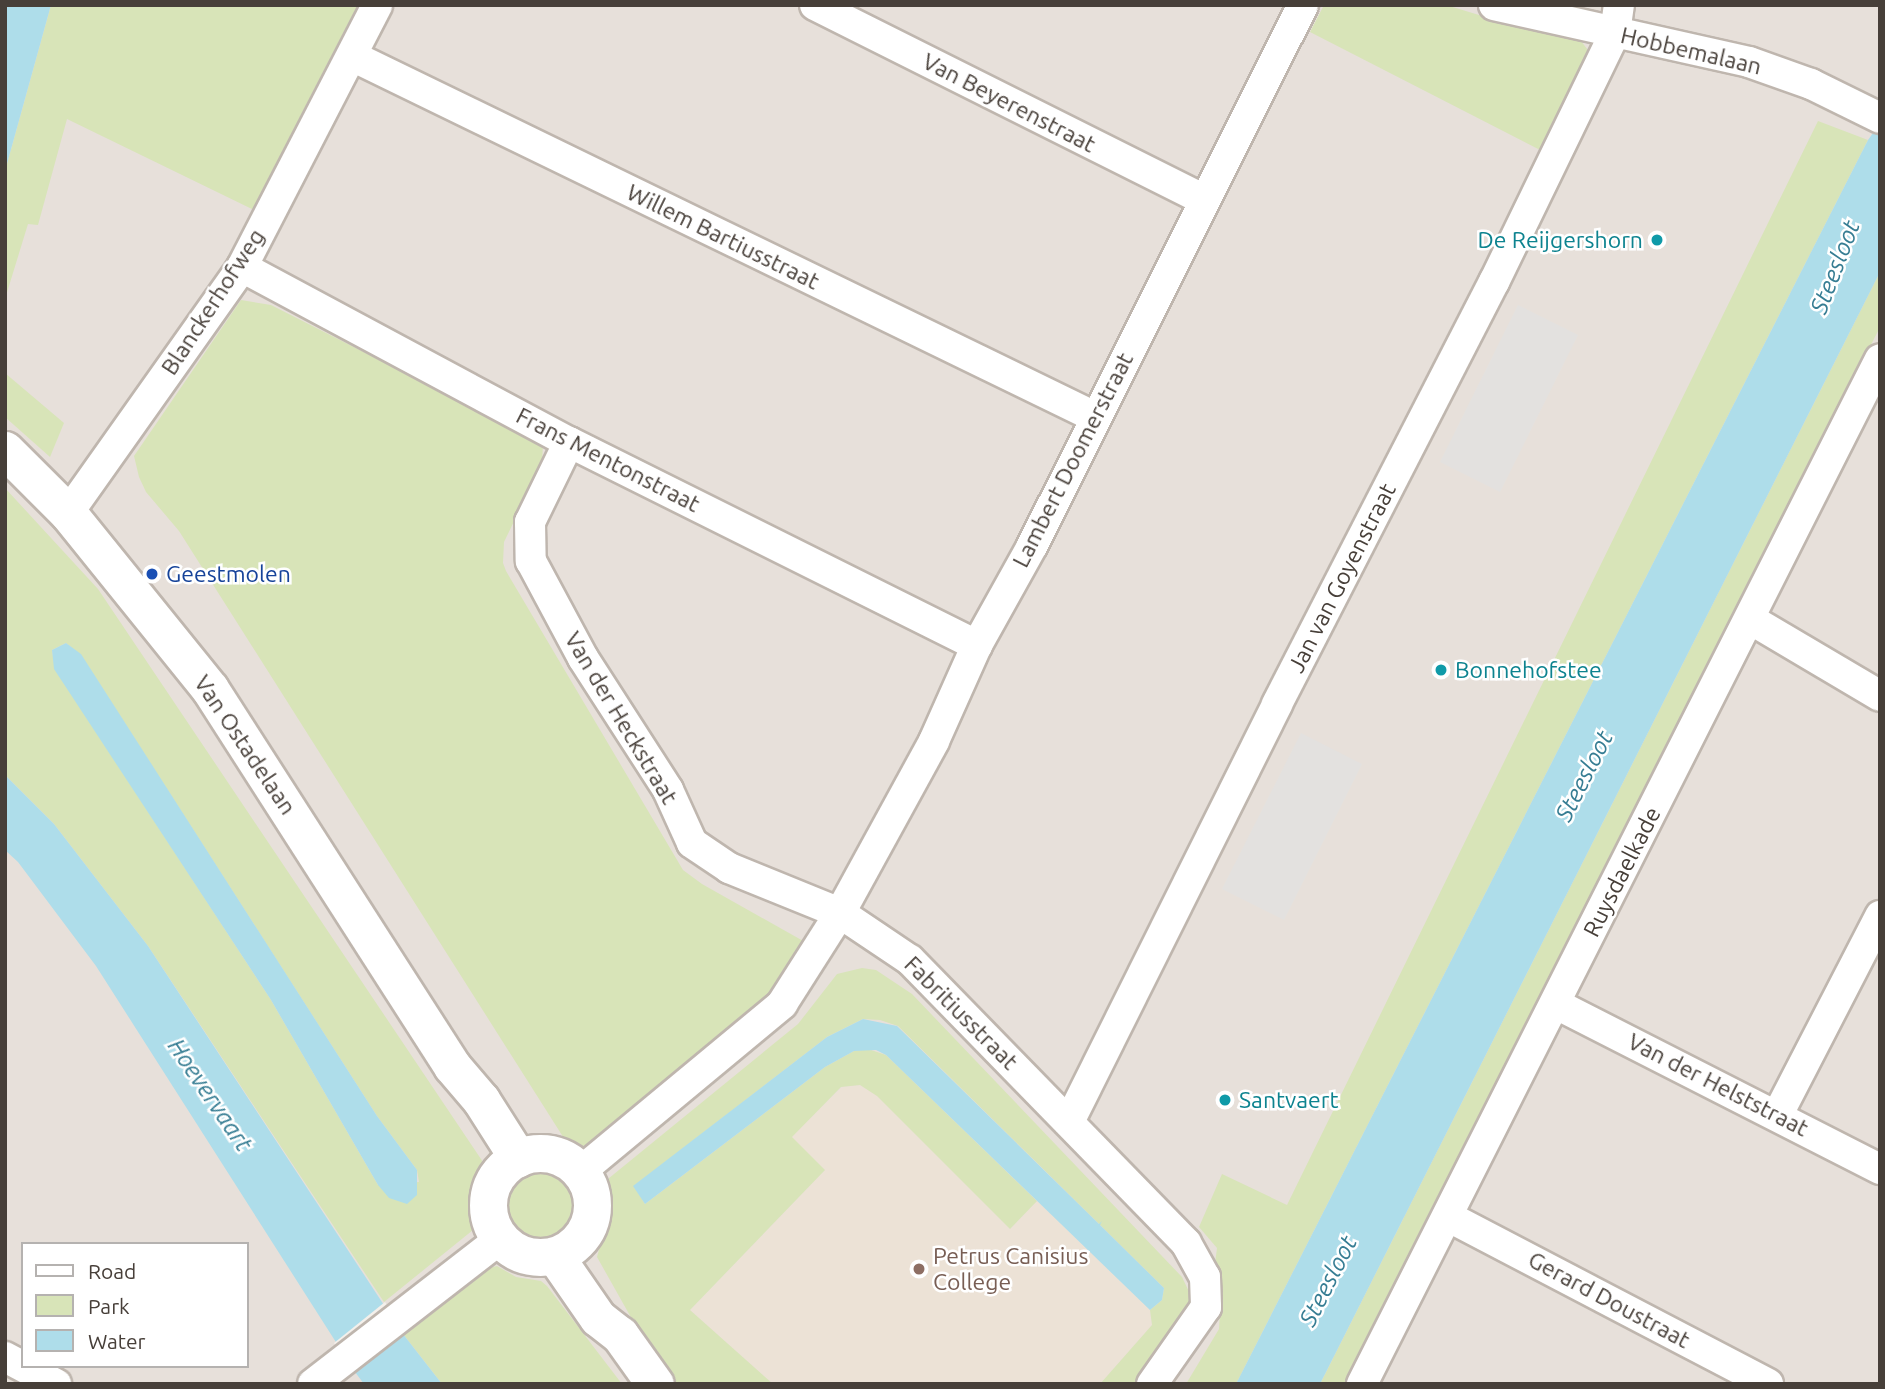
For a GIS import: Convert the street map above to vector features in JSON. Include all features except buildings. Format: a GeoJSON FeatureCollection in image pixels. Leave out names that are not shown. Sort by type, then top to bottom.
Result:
{"type":"FeatureCollection","features":[{"type":"Feature","properties":{"kind":"street","name":"Blanckerhofweg"},"geometry":{"type":"LineString","coordinates":[[68,513],[242,267],[377,5]]}},
{"type":"Feature","properties":{"kind":"street","name":"Van Beyerenstraat"},"geometry":{"type":"LineString","coordinates":[[814,5],[1204,200]]}},
{"type":"Feature","properties":{"kind":"street","name":"Lambert Doomerstraat"},"geometry":{"type":"LineString","coordinates":[[840,913],[934,741],[977,645],[1032,546],[1303,5]]}},
{"type":"Feature","properties":{"kind":"street","name":"Hobbemalaan"},"geometry":{"type":"LineString","coordinates":[[1494,5],[1617,19],[1811,84],[1880,118]]}},
{"type":"Feature","properties":{"kind":"street","name":"Jan van Goyenstraat"},"geometry":{"type":"LineString","coordinates":[[1069,1122],[1277,704],[1494,282],[1617,19]]}},
{"type":"Feature","properties":{"kind":"street","name":"Willem Bartiusstraat"},"geometry":{"type":"LineString","coordinates":[[352,56],[1095,417]]}},
{"type":"Feature","properties":{"kind":"street","name":"Frans Mentonstraat"},"geometry":{"type":"LineString","coordinates":[[242,267],[569,442],[977,645]]}},
{"type":"Feature","properties":{"kind":"street","name":"Ruysdaelkade"},"geometry":{"type":"LineString","coordinates":[[1362,1384],[1449,1217],[1880,359]]}},
{"type":"Feature","properties":{"kind":"street","name":"Van der Heckstraat"},"geometry":{"type":"LineString","coordinates":[[569,442],[530,522],[531,561],[583,658],[668,790],[692,843],[729,868],[840,913]]}},
{"type":"Feature","properties":{"kind":"street","name":"Van Ostadelaan"},"geometry":{"type":"LineString","coordinates":[[5,450],[68,513],[210,689],[452,1066],[481,1100],[510,1164]]}},
{"type":"Feature","properties":{"kind":"street"},"geometry":{"type":"LineString","coordinates":[[1750,619],[1880,696]]}},
{"type":"Feature","properties":{"kind":"street","name":"Fabritiusstraat"},"geometry":{"type":"LineString","coordinates":[[840,913],[910,960],[1186,1243],[1205,1277],[1208,1290],[1201,1317],[1152,1384]]}},
{"type":"Feature","properties":{"kind":"street"},"geometry":{"type":"LineString","coordinates":[[580,1172],[782,1004],[840,913]]}},
{"type":"Feature","properties":{"kind":"street"},"geometry":{"type":"LineString","coordinates":[[1778,1114],[1880,916]]}},
{"type":"Feature","properties":{"kind":"street","name":"Van der Helststraat"},"geometry":{"type":"LineString","coordinates":[[1556,1003],[1778,1114],[1880,1169]]}},
{"type":"Feature","properties":{"kind":"street"},"geometry":{"type":"LineString","coordinates":[[534,1153],[551,1154],[567,1161],[580,1172],[590,1193],[591,1217],[565,1250],[535,1257],[516,1252],[500,1239],[491,1223],[488,1204],[492,1185],[510,1164],[534,1153]]}},
{"type":"Feature","properties":{"kind":"street","name":"Gerard Doustraat"},"geometry":{"type":"LineString","coordinates":[[1449,1217],[1769,1384]]}},
{"type":"Feature","properties":{"kind":"street"},"geometry":{"type":"LineString","coordinates":[[313,1384],[500,1239]]}},
{"type":"Feature","properties":{"kind":"street"},"geometry":{"type":"LineString","coordinates":[[565,1250],[614,1306],[620,1335],[655,1384]]}},
{"type":"Feature","properties":{"kind":"street"},"geometry":{"type":"LineString","coordinates":[[5,1357],[21,1365]]}},
{"type":"Feature","properties":{"kind":"street"},"geometry":{"type":"LineString","coordinates":[[26,1368],[56,1384]]}},
{"type":"Feature","properties":{"kind":"shaded area"},"geometry":{"type":"Polygon","coordinates":[[[5,5],[1880,5],[1880,1384],[5,1384],[5,5]]]}},
{"type":"Feature","properties":{"kind":"shaded area"},"geometry":{"type":"Polygon","coordinates":[[[1518,305],[1578,335],[1500,492],[1440,462],[1518,305]]]}},
{"type":"Feature","properties":{"kind":"shaded area"},"geometry":{"type":"Polygon","coordinates":[[[1301,733],[1362,764],[1284,920],[1222,889],[1301,733]]]}},
{"type":"Feature","properties":{"kind":"shaded area","name":"Petrus Canisius College"},"geometry":{"type":"Polygon","coordinates":[[[860,1085],[877,1096],[1010,1229],[1037,1201],[1150,1310],[1152,1325],[1100,1384],[773,1384],[690,1310],[825,1170],[791,1137],[842,1087],[860,1085]]]}},
{"type":"Feature","properties":{"kind":"green space"},"geometry":{"type":"Polygon","coordinates":[[[51,5],[359,5],[256,211],[67,119],[38,225],[28,224],[5,299],[5,171],[51,5]]]}},
{"type":"Feature","properties":{"kind":"green space"},"geometry":{"type":"Polygon","coordinates":[[[1324,5],[1446,5],[1522,28],[1577,36],[1588,50],[1588,58],[1542,151],[1310,32],[1324,5]]]}},
{"type":"Feature","properties":{"kind":"green space"},"geometry":{"type":"Polygon","coordinates":[[[1818,121],[1868,140],[1236,1384],[1186,1384],[1219,1329],[1221,1297],[1214,1271],[1217,1248],[1199,1227],[1222,1174],[1287,1205],[1818,121]]]}},
{"type":"Feature","properties":{"kind":"green space"},"geometry":{"type":"Polygon","coordinates":[[[1880,272],[1880,327],[1348,1384],[1320,1384],[1880,272]]]}},
{"type":"Feature","properties":{"kind":"green space"},"geometry":{"type":"Polygon","coordinates":[[[241,300],[271,305],[543,443],[542,464],[504,542],[503,563],[506,571],[683,870],[702,884],[805,942],[769,1005],[594,1141],[572,1151],[179,531],[146,492],[139,477],[134,456],[241,300]]]}},
{"type":"Feature","properties":{"kind":"green space"},"geometry":{"type":"Polygon","coordinates":[[[5,373],[64,423],[50,457],[5,417],[5,373]]]}},
{"type":"Feature","properties":{"kind":"green space"},"geometry":{"type":"Polygon","coordinates":[[[5,488],[98,589],[487,1168],[474,1191],[471,1205],[473,1230],[384,1302],[148,946],[54,824],[5,775],[5,488]],[[66,643],[52,650],[55,669],[271,1000],[378,1185],[419,1182],[417,1170],[377,1116],[81,655],[66,643]]]}},
{"type":"Feature","properties":{"kind":"green space"},"geometry":{"type":"Polygon","coordinates":[[[862,968],[876,970],[912,994],[1182,1277],[1193,1300],[1143,1384],[1100,1384],[1152,1325],[1150,1310],[1162,1300],[1164,1288],[898,1026],[880,1020],[863,1019],[827,1037],[634,1186],[645,1204],[825,1067],[854,1051],[868,1049],[886,1055],[1037,1201],[1010,1229],[877,1096],[860,1085],[841,1087],[792,1137],[825,1170],[690,1310],[773,1384],[676,1384],[633,1321],[597,1257],[609,1213],[603,1183],[798,1024],[837,974],[862,968]]]}},
{"type":"Feature","properties":{"kind":"green space"},"geometry":{"type":"Polygon","coordinates":[[[538,1170],[558,1176],[568,1186],[574,1206],[568,1226],[558,1236],[538,1242],[518,1236],[508,1226],[502,1206],[508,1186],[518,1176],[538,1170]]]}},
{"type":"Feature","properties":{"kind":"green space"},"geometry":{"type":"Polygon","coordinates":[[[497,1266],[516,1277],[541,1281],[547,1286],[622,1384],[442,1384],[403,1334],[489,1268],[497,1266]]]}},
{"type":"Feature","properties":{"kind":"water"},"geometry":{"type":"Polygon","coordinates":[[[5,5],[51,5],[5,171],[5,5]]]}},
{"type":"Feature","properties":{"kind":"water","name":"Steesloot"},"geometry":{"type":"Polygon","coordinates":[[[1880,123],[1880,272],[1320,1384],[1236,1384],[1868,140],[1880,123]]]}},
{"type":"Feature","properties":{"kind":"water"},"geometry":{"type":"Polygon","coordinates":[[[66,643],[81,654],[377,1116],[417,1170],[417,1195],[407,1204],[389,1198],[378,1185],[271,1000],[54,669],[52,650],[66,643]]]}},
{"type":"Feature","properties":{"kind":"water","name":"Hoevervaart"},"geometry":{"type":"Polygon","coordinates":[[[5,775],[54,824],[148,946],[403,1334],[442,1384],[364,1384],[355,1372],[96,966],[18,862],[5,850],[5,775]]]}},
{"type":"Feature","properties":{"kind":"water"},"geometry":{"type":"Polygon","coordinates":[[[863,1019],[897,1026],[1099,1224],[1102,1221],[1100,1225],[1164,1288],[1162,1300],[1150,1310],[886,1055],[876,1050],[854,1051],[825,1067],[645,1204],[633,1186],[827,1037],[863,1019]]]}},
{"type":"Feature","properties":{"kind":"pier"},"geometry":{"type":"Polygon","coordinates":[[[385,1302],[405,1332],[354,1373],[334,1343],[385,1302]]]}},
{"type":"Feature","properties":{"kind":"place","name":"De Reijgershorn"},"geometry":{"type":"Point","coordinates":[1657,240]}},
{"type":"Feature","properties":{"kind":"place","name":"Geestmolen"},"geometry":{"type":"Point","coordinates":[152,574]}},
{"type":"Feature","properties":{"kind":"place","name":"Bonnehofstee"},"geometry":{"type":"Point","coordinates":[1441,670]}},
{"type":"Feature","properties":{"kind":"place","name":"Santvaert"},"geometry":{"type":"Point","coordinates":[1225,1100]}},
{"type":"Feature","properties":{"kind":"place","name":"Petrus Canisius College"},"geometry":{"type":"Point","coordinates":[919,1269]}}]}
